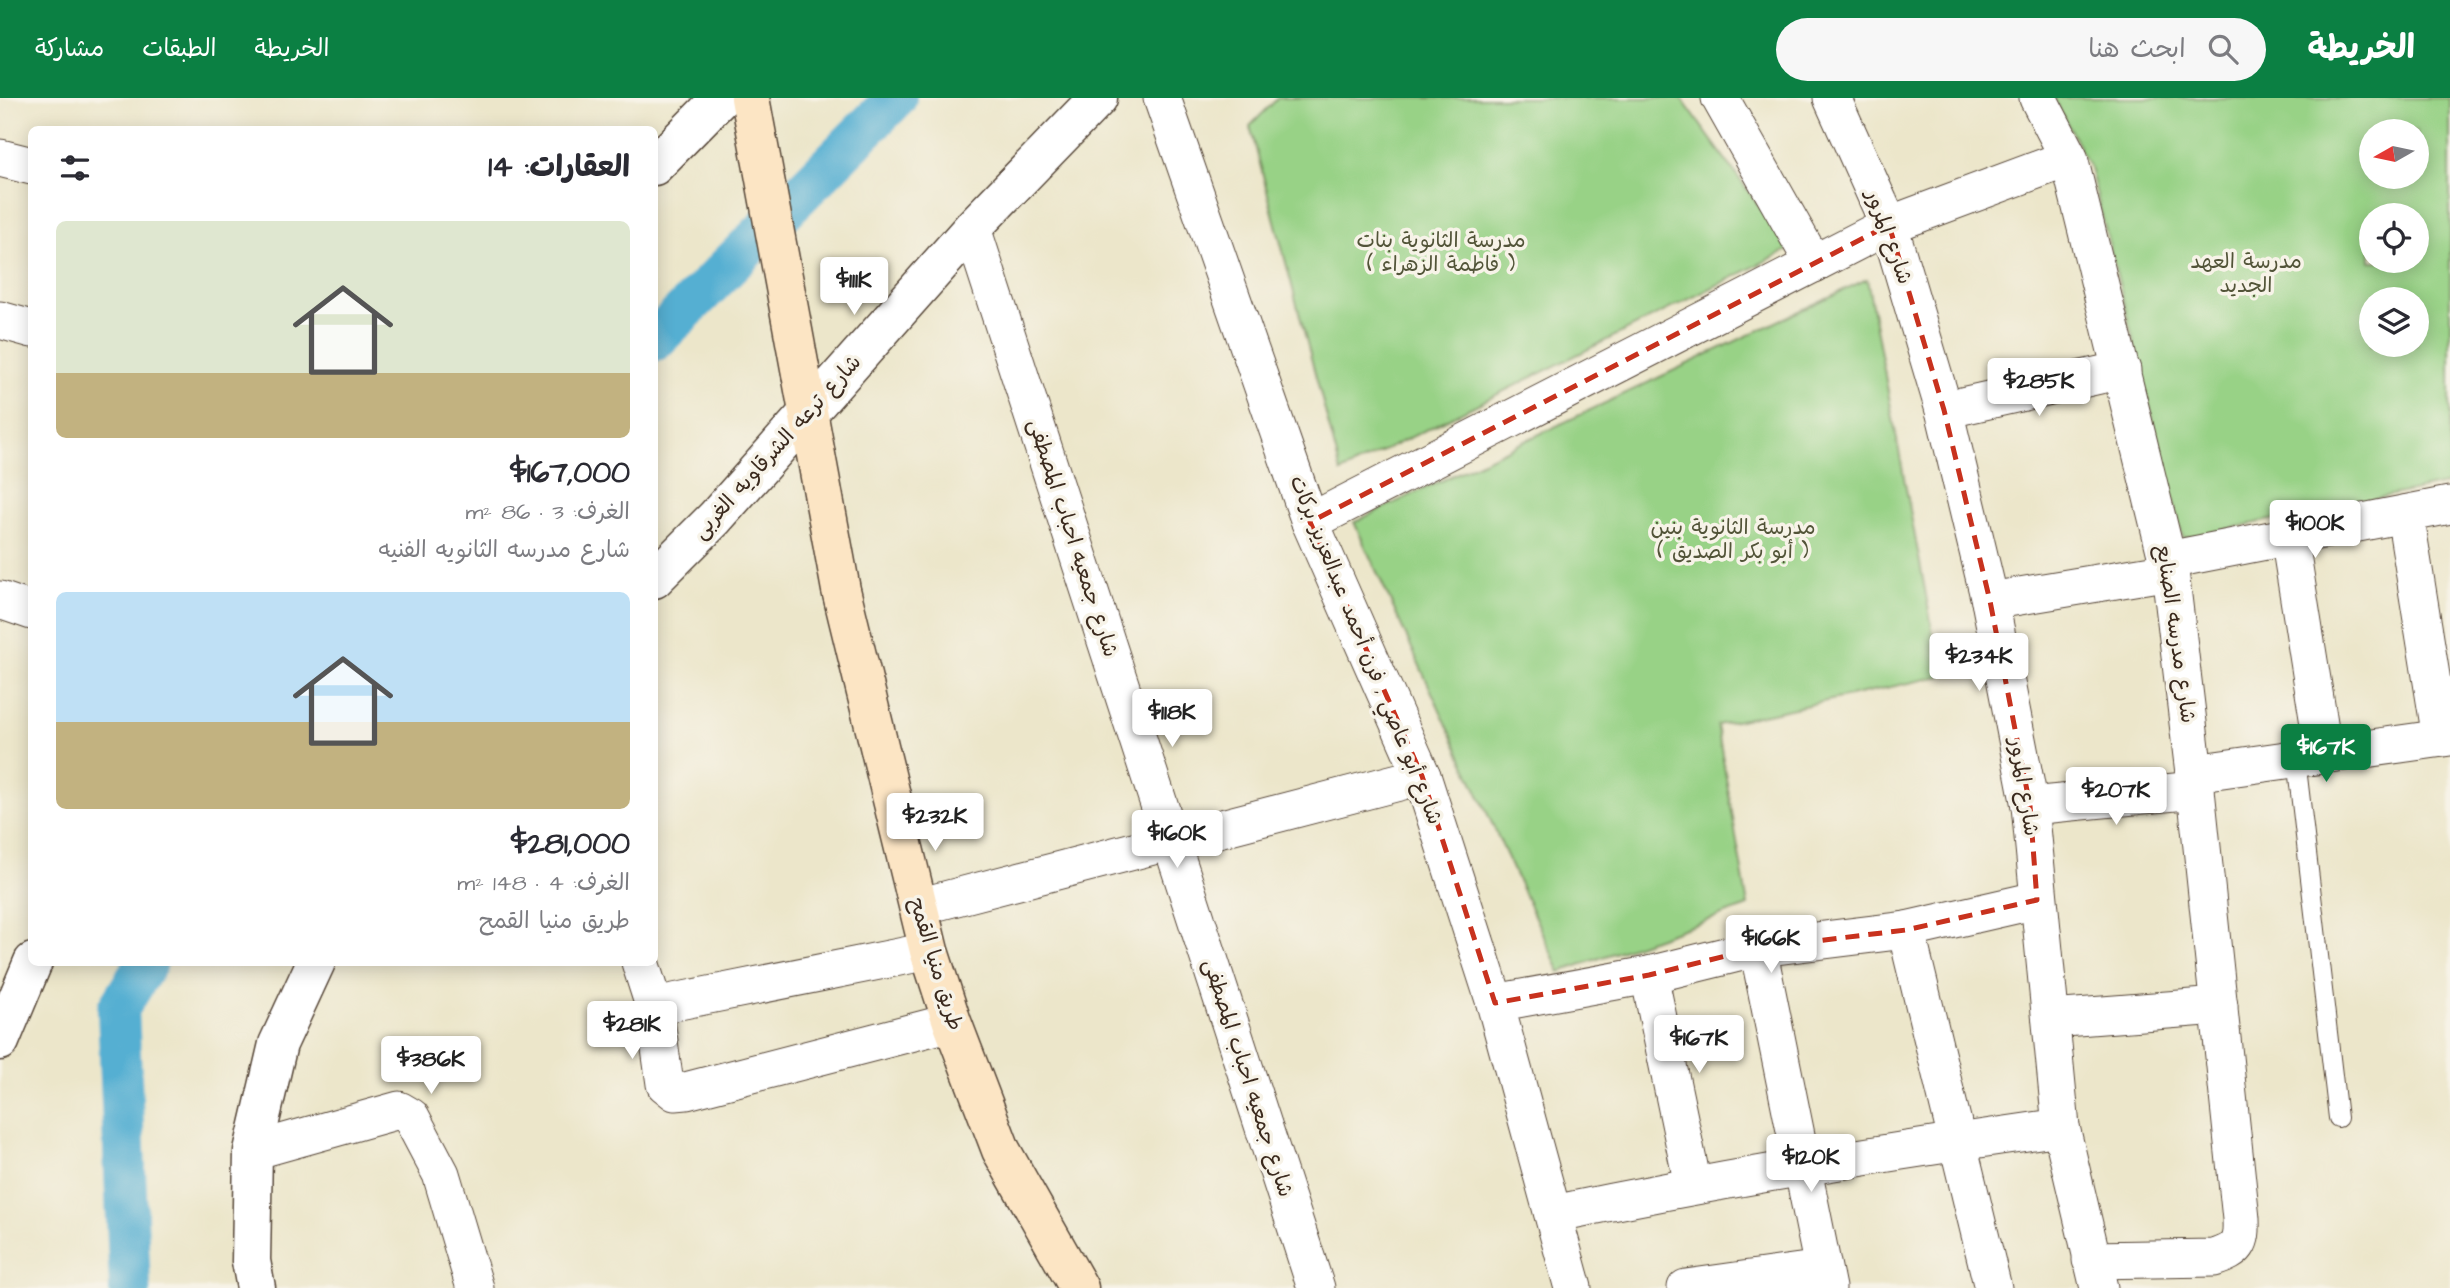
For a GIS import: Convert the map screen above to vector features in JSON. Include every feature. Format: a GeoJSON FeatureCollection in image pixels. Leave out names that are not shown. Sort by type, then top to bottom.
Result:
{"type":"FeatureCollection","features":[{"type":"Feature","properties":{"kind":"main road","name":"طريق منيا القمح"},"geometry":{"type":"LineString","coordinates":[[753,113],[841,590],[929,951],[952,1022],[1001,1150],[1079,1288]]}},
{"type":"Feature","properties":{"kind":"street"},"geometry":{"type":"LineString","coordinates":[[658,162],[720,98]]}},
{"type":"Feature","properties":{"kind":"street","name":"شارع ترعه الشرقاويه الغربى"},"geometry":{"type":"LineString","coordinates":[[658,575],[715,518],[972,228],[1098,98]]}},
{"type":"Feature","properties":{"kind":"street","name":"شارع أبو عاصي , فرن أحمد عبدالعزيز بركات"},"geometry":{"type":"LineString","coordinates":[[1162,98],[1310,522],[1422,776],[1495,1003],[1573,1288]]}},
{"type":"Feature","properties":{"kind":"street"},"geometry":{"type":"LineString","coordinates":[[1720,98],[1814,264]]}},
{"type":"Feature","properties":{"kind":"street","name":"شارع المرور"},"geometry":{"type":"LineString","coordinates":[[1832,98],[1889,225],[1944,410],[1990,601],[2030,806],[2061,1128],[2095,1274]]}},
{"type":"Feature","properties":{"kind":"street","name":"شارع مدرسه الصنايع"},"geometry":{"type":"LineString","coordinates":[[2038,98],[2069,158],[2169,565],[2195,782],[2242,1238],[2231,1252],[2214,1258],[2095,1274]]}},
{"type":"Feature","properties":{"kind":"street"},"geometry":{"type":"LineString","coordinates":[[0,158],[28,165]]}},
{"type":"Feature","properties":{"kind":"street"},"geometry":{"type":"LineString","coordinates":[[1310,522],[1889,225],[2069,158]]}},
{"type":"Feature","properties":{"kind":"street","name":"شارع جمعيه احباب المصطفى"},"geometry":{"type":"LineString","coordinates":[[972,228],[1316,1288]]}},
{"type":"Feature","properties":{"kind":"street"},"geometry":{"type":"LineString","coordinates":[[0,320],[28,328]]}},
{"type":"Feature","properties":{"kind":"street"},"geometry":{"type":"LineString","coordinates":[[1944,410],[2122,370]]}},
{"type":"Feature","properties":{"kind":"street"},"geometry":{"type":"LineString","coordinates":[[1990,601],[2169,565],[2290,536],[2450,505]]}},
{"type":"Feature","properties":{"kind":"street"},"geometry":{"type":"LineString","coordinates":[[2030,806],[2195,782],[2310,757],[2445,737],[2405,513]]}},
{"type":"Feature","properties":{"kind":"street"},"geometry":{"type":"LineString","coordinates":[[2290,536],[2310,757]]}},
{"type":"Feature","properties":{"kind":"street"},"geometry":{"type":"LineString","coordinates":[[0,600],[28,610]]}},
{"type":"Feature","properties":{"kind":"street"},"geometry":{"type":"LineString","coordinates":[[918,907],[1422,776]]}},
{"type":"Feature","properties":{"kind":"street"},"geometry":{"type":"LineString","coordinates":[[1495,1003],[1650,975],[1758,948],[1906,930],[2037,900]]}},
{"type":"Feature","properties":{"kind":"street"},"geometry":{"type":"LineString","coordinates":[[1906,930],[1993,1288]]}},
{"type":"Feature","properties":{"kind":"street"},"geometry":{"type":"LineString","coordinates":[[1686,1288],[1824,1278],[1758,948]]}},
{"type":"Feature","properties":{"kind":"street"},"geometry":{"type":"LineString","coordinates":[[654,1006],[929,951]]}},
{"type":"Feature","properties":{"kind":"street"},"geometry":{"type":"LineString","coordinates":[[0,1041],[31,966]]}},
{"type":"Feature","properties":{"kind":"street"},"geometry":{"type":"LineString","coordinates":[[256,1288],[251,1261],[253,1151],[278,1044],[314,966]]}},
{"type":"Feature","properties":{"kind":"street"},"geometry":{"type":"LineString","coordinates":[[641,966],[654,1006],[665,1084],[675,1092],[952,1022]]}},
{"type":"Feature","properties":{"kind":"street"},"geometry":{"type":"LineString","coordinates":[[1650,975],[1693,1185]]}},
{"type":"Feature","properties":{"kind":"street"},"geometry":{"type":"LineString","coordinates":[[2051,1019],[2219,1006]]}},
{"type":"Feature","properties":{"kind":"street"},"geometry":{"type":"LineString","coordinates":[[253,1151],[399,1110],[405,1112],[411,1117],[441,1174],[475,1288]]}},
{"type":"Feature","properties":{"kind":"street"},"geometry":{"type":"LineString","coordinates":[[1553,1214],[1802,1166],[2061,1128]]}},
{"type":"Feature","properties":{"kind":"lane"},"geometry":{"type":"LineString","coordinates":[[2310,757],[2338,1118]]}},
{"type":"Feature","properties":{"kind":"highlighted area"},"geometry":{"type":"Polygon","coordinates":[[[1889,225],[1944,410],[1990,601],[2030,806],[2037,900],[1906,930],[1758,948],[1649,975],[1495,1003],[1422,776],[1310,522],[1889,225]]]}},
{"type":"Feature","properties":{"kind":"green space","name":"مدرسة الثانوية بنات ( فاطمة الزهراء )"},"geometry":{"type":"Polygon","coordinates":[[[1278,98],[1681,98],[1790,249],[1341,472],[1250,126],[1278,98]]]}},
{"type":"Feature","properties":{"kind":"green space","name":"مدرسة العهد الجديد"},"geometry":{"type":"Polygon","coordinates":[[[2054,98],[2450,98],[2450,483],[2183,538],[2090,168],[2054,98]]]}},
{"type":"Feature","properties":{"kind":"green space","name":"مدرسة الثانوية بنين ( أبو بكر الصديق )"},"geometry":{"type":"Polygon","coordinates":[[[1867,279],[1941,676],[1717,725],[1748,906],[1560,972],[1354,522],[1867,279]]]}},
{"type":"Feature","properties":{"kind":"waterway"},"geometry":{"type":"LineString","coordinates":[[658,337],[896,98]]}},
{"type":"Feature","properties":{"kind":"waterway"},"geometry":{"type":"LineString","coordinates":[[130,1288],[118,1009],[145,966]]}}]}
